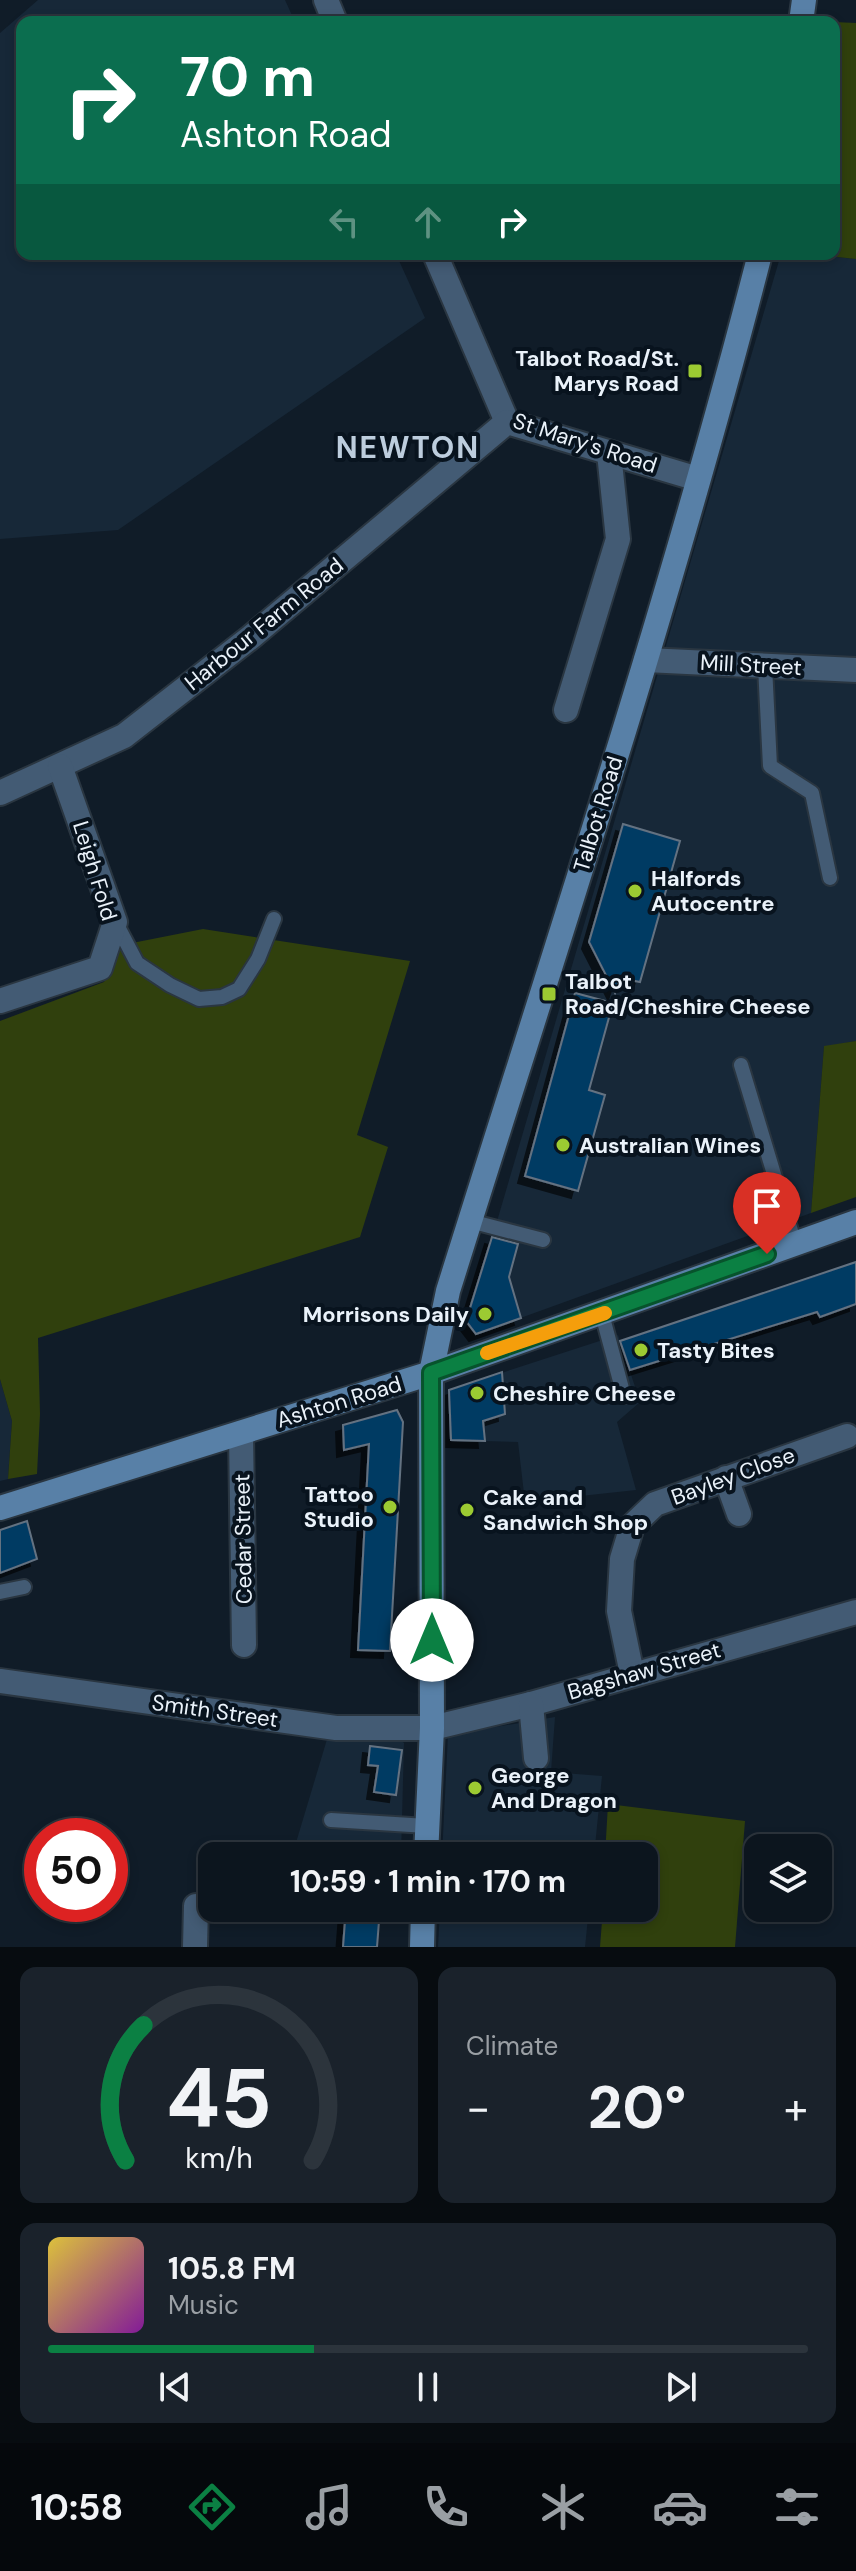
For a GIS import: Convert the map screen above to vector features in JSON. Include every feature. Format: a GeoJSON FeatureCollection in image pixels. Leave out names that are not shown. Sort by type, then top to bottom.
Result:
{"type":"FeatureCollection","features":[{"type":"Feature","properties":{"kind":"street","name":"St Mary's Road"},"geometry":{"type":"LineString","coordinates":[[438,260],[507,422],[698,479]]}},
{"type":"Feature","properties":{"kind":"street","name":"Talbot Road"},"geometry":{"type":"LineString","coordinates":[[426,1842],[432,1728],[431,1373],[448,1291],[646,660],[758,260]]}},
{"type":"Feature","properties":{"kind":"street","name":"Harbour Farm Road"},"geometry":{"type":"LineString","coordinates":[[0,793],[124,736],[251,637],[507,422]]}},
{"type":"Feature","properties":{"kind":"street"},"geometry":{"type":"LineString","coordinates":[[566,710],[618,539],[609,453]]}},
{"type":"Feature","properties":{"kind":"street","name":"Mill Street"},"geometry":{"type":"LineString","coordinates":[[646,660],[856,670]]}},
{"type":"Feature","properties":{"kind":"street","name":"Leigh Fold"},"geometry":{"type":"LineString","coordinates":[[0,1001],[100,968],[115,922],[60,766]]}},
{"type":"Feature","properties":{"kind":"street","name":"Ashton Road"},"geometry":{"type":"LineString","coordinates":[[0,1508],[431,1373],[856,1222]]}},
{"type":"Feature","properties":{"kind":"street","name":"Cedar Street"},"geometry":{"type":"LineString","coordinates":[[241,1433],[244,1645]]}},
{"type":"Feature","properties":{"kind":"street","name":"Bayley Close"},"geometry":{"type":"LineString","coordinates":[[632,1674],[619,1611],[622,1559],[632,1526],[655,1504],[847,1436]]}},
{"type":"Feature","properties":{"kind":"street"},"geometry":{"type":"LineString","coordinates":[[726,1478],[739,1514]]}},
{"type":"Feature","properties":{"kind":"street","name":"Bagshaw Street"},"geometry":{"type":"LineString","coordinates":[[432,1728],[531,1704],[856,1612]]}},
{"type":"Feature","properties":{"kind":"street","name":"Smith Street"},"geometry":{"type":"LineString","coordinates":[[0,1681],[336,1728],[432,1728]]}},
{"type":"Feature","properties":{"kind":"street"},"geometry":{"type":"LineString","coordinates":[[531,1704],[536,1758]]}},
{"type":"Feature","properties":{"kind":"street"},"geometry":{"type":"LineString","coordinates":[[195,1947],[196,1906]]}},
{"type":"Feature","properties":{"kind":"street"},"geometry":{"type":"LineString","coordinates":[[422,1947],[423,1922]]}},
{"type":"Feature","properties":{"kind":"lane"},"geometry":{"type":"LineString","coordinates":[[765,666],[770,766],[812,793],[830,878]]}},
{"type":"Feature","properties":{"kind":"lane"},"geometry":{"type":"LineString","coordinates":[[115,922],[137,963],[170,985],[199,999],[222,997],[239,989],[258,959],[274,919]]}},
{"type":"Feature","properties":{"kind":"lane"},"geometry":{"type":"LineString","coordinates":[[741,1065],[795,1244]]}},
{"type":"Feature","properties":{"kind":"lane"},"geometry":{"type":"LineString","coordinates":[[470,1221],[543,1240]]}},
{"type":"Feature","properties":{"kind":"lane"},"geometry":{"type":"LineString","coordinates":[[602,1314],[624,1396]]}},
{"type":"Feature","properties":{"kind":"lane"},"geometry":{"type":"LineString","coordinates":[[0,1592],[24,1587]]}},
{"type":"Feature","properties":{"kind":"lane"},"geometry":{"type":"LineString","coordinates":[[331,1820],[427,1826]]}},
{"type":"Feature","properties":{"kind":"shaded area"},"geometry":{"type":"Polygon","coordinates":[[[38,0],[285,0],[292,16],[20,16],[38,0]]]}},
{"type":"Feature","properties":{"kind":"shaded area"},"geometry":{"type":"Polygon","coordinates":[[[16,19],[16,260],[399,260],[425,318],[118,530],[0,539],[0,33],[16,19]]]}},
{"type":"Feature","properties":{"kind":"shaded area"},"geometry":{"type":"Polygon","coordinates":[[[856,259],[856,1041],[824,1047],[811,1213],[476,1334],[468,1320],[779,260],[856,259]]]}},
{"type":"Feature","properties":{"kind":"shaded area"},"geometry":{"type":"Polygon","coordinates":[[[618,1335],[640,1402],[617,1422],[636,1490],[525,1502],[518,1442],[451,1440],[449,1390],[618,1335]]]}},
{"type":"Feature","properties":{"kind":"shaded area"},"geometry":{"type":"Polygon","coordinates":[[[0,1379],[12,1421],[8,1479],[0,1481],[0,1379]]]}},
{"type":"Feature","properties":{"kind":"shaded area"},"geometry":{"type":"Polygon","coordinates":[[[555,1717],[551,1772],[602,1776],[595,1842],[443,1842],[448,1735],[555,1717]]]}},
{"type":"Feature","properties":{"kind":"shaded area"},"geometry":{"type":"Polygon","coordinates":[[[328,1736],[397,1737],[404,1743],[401,1842],[296,1842],[328,1736]]]}},
{"type":"Feature","properties":{"kind":"shaded area"},"geometry":{"type":"Polygon","coordinates":[[[439,1922],[588,1922],[585,1947],[438,1947],[439,1922]]]}},
{"type":"Feature","properties":{"kind":"green space"},"geometry":{"type":"Polygon","coordinates":[[[840,22],[856,23],[856,259],[840,257],[840,22]]]}},
{"type":"Feature","properties":{"kind":"green space"},"geometry":{"type":"Polygon","coordinates":[[[203,929],[410,961],[357,1135],[388,1147],[360,1237],[38,1338],[40,1414],[37,1474],[8,1479],[12,1421],[0,1379],[0,1021],[104,982],[122,945],[203,929]]]}},
{"type":"Feature","properties":{"kind":"green space"},"geometry":{"type":"Polygon","coordinates":[[[856,1041],[856,1197],[811,1213],[824,1046],[856,1041]]]}},
{"type":"Feature","properties":{"kind":"green space"},"geometry":{"type":"Polygon","coordinates":[[[608,1804],[745,1821],[735,1947],[600,1947],[602,1922],[658,1922],[658,1842],[606,1842],[608,1804]]]}},
{"type":"Feature","properties":{"kind":"building","name":"Halfords Autocentre"},"geometry":{"type":"Polygon","coordinates":[[[623,824],[680,841],[640,982],[620,978],[615,993],[589,942],[623,824]]]}},
{"type":"Feature","properties":{"kind":"building","name":"Australian Wines"},"geometry":{"type":"Polygon","coordinates":[[[575,993],[613,1003],[589,1090],[605,1095],[578,1191],[525,1176],[575,993]]]}},
{"type":"Feature","properties":{"kind":"building"},"geometry":{"type":"Polygon","coordinates":[[[492,1237],[518,1244],[509,1277],[521,1318],[476,1334],[466,1321],[492,1237]]]}},
{"type":"Feature","properties":{"kind":"building"},"geometry":{"type":"Polygon","coordinates":[[[856,1262],[856,1304],[820,1317],[817,1312],[630,1370],[620,1341],[856,1262]]]}},
{"type":"Feature","properties":{"kind":"building"},"geometry":{"type":"Polygon","coordinates":[[[502,1372],[505,1414],[483,1421],[485,1441],[451,1440],[449,1390],[502,1372]]]}},
{"type":"Feature","properties":{"kind":"building"},"geometry":{"type":"Polygon","coordinates":[[[397,1410],[403,1422],[390,1651],[358,1650],[369,1444],[344,1450],[343,1425],[397,1410]]]}},
{"type":"Feature","properties":{"kind":"building"},"geometry":{"type":"Polygon","coordinates":[[[27,1521],[37,1559],[0,1573],[0,1530],[27,1521]]]}},
{"type":"Feature","properties":{"kind":"building"},"geometry":{"type":"Polygon","coordinates":[[[370,1746],[402,1750],[396,1795],[374,1792],[378,1766],[368,1765],[370,1746]]]}},
{"type":"Feature","properties":{"kind":"building"},"geometry":{"type":"Polygon","coordinates":[[[345,1922],[379,1922],[377,1947],[343,1947],[345,1922]]]}},
{"type":"Feature","properties":{"kind":"slow traffic"},"geometry":{"type":"LineString","coordinates":[[487,1353],[605,1313]]}},
{"type":"Feature","properties":{"kind":"place","name":"Talbot Road/St. Marys Road"},"geometry":{"type":"Point","coordinates":[695,371]}},
{"type":"Feature","properties":{"kind":"place","name":"Halfords Autocentre"},"geometry":{"type":"Point","coordinates":[635,891]}},
{"type":"Feature","properties":{"kind":"place","name":"Talbot Road/Cheshire Cheese"},"geometry":{"type":"Point","coordinates":[549,994]}},
{"type":"Feature","properties":{"kind":"place","name":"Australian Wines"},"geometry":{"type":"Point","coordinates":[563,1145]}},
{"type":"Feature","properties":{"kind":"place","name":"Morrisons Daily"},"geometry":{"type":"Point","coordinates":[485,1314]}},
{"type":"Feature","properties":{"kind":"place","name":"Tasty Bites"},"geometry":{"type":"Point","coordinates":[641,1350]}},
{"type":"Feature","properties":{"kind":"place","name":"Cheshire Cheese"},"geometry":{"type":"Point","coordinates":[477,1393]}},
{"type":"Feature","properties":{"kind":"place","name":"Tattoo Studio"},"geometry":{"type":"Point","coordinates":[390,1507]}},
{"type":"Feature","properties":{"kind":"place","name":"Cake and Sandwich Shop"},"geometry":{"type":"Point","coordinates":[467,1510]}},
{"type":"Feature","properties":{"kind":"place","name":"George And Dragon"},"geometry":{"type":"Point","coordinates":[475,1788]}},
{"type":"Feature","properties":{"kind":"district","name":"NEWTON"},"geometry":{"type":"Point","coordinates":[408,447]}},
{"type":"Feature","properties":{"kind":"route"},"geometry":{"type":"LineString","coordinates":[[432,1640],[431,1373],[767,1254]]}}]}
